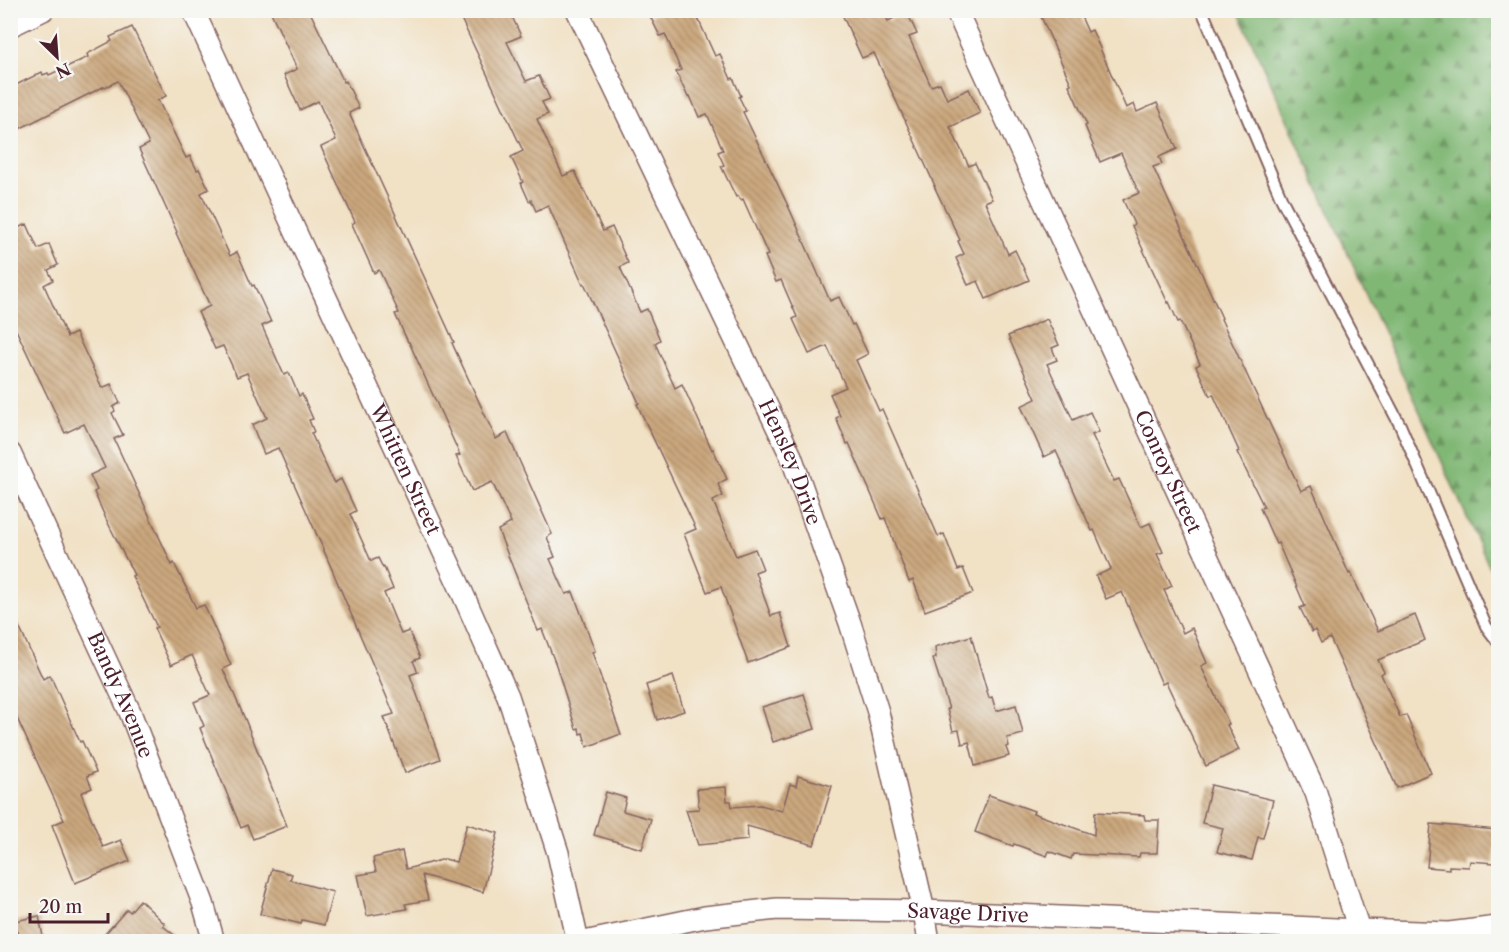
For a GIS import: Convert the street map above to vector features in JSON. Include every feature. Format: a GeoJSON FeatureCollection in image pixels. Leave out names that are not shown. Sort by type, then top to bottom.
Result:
{"type":"FeatureCollection","features":[{"type":"Feature","properties":{"kind":"street"},"geometry":{"type":"LineString","coordinates":[[10,26],[43,10]]}},
{"type":"Feature","properties":{"kind":"street","name":"Whitten Street"},"geometry":{"type":"LineString","coordinates":[[193,10],[508,696],[558,853],[578,942]]}},
{"type":"Feature","properties":{"kind":"street","name":"Hensley Drive"},"geometry":{"type":"LineString","coordinates":[[577,10],[792,456],[878,712],[924,911],[929,942]]}},
{"type":"Feature","properties":{"kind":"street","name":"Conroy Street"},"geometry":{"type":"LineString","coordinates":[[956,10],[1316,793],[1359,936]]}},
{"type":"Feature","properties":{"kind":"street","name":"Bandy Avenue"},"geometry":{"type":"LineString","coordinates":[[10,453],[130,712],[203,903],[214,942]]}},
{"type":"Feature","properties":{"kind":"street","name":"Savage Drive"},"geometry":{"type":"LineString","coordinates":[[584,942],[705,916],[777,909],[924,911],[1359,936],[1449,933],[1498,927]]}},
{"type":"Feature","properties":{"kind":"lane"},"geometry":{"type":"LineString","coordinates":[[1202,10],[1282,200],[1400,425],[1486,626],[1498,642]]}},
{"type":"Feature","properties":{"kind":"green space"},"geometry":{"type":"Polygon","coordinates":[[[1238,11],[1498,11],[1498,586],[1238,11]]]}},
{"type":"Feature","properties":{"kind":"building"},"geometry":{"type":"Polygon","coordinates":[[[270,10],[309,10],[344,82],[346,81],[359,108],[349,113],[454,342],[452,343],[496,439],[507,433],[552,534],[547,537],[555,557],[550,559],[566,594],[573,592],[595,651],[592,652],[621,735],[587,747],[583,733],[580,734],[579,728],[576,729],[542,629],[538,631],[498,530],[511,523],[492,482],[472,491],[456,456],[460,455],[395,314],[399,313],[379,270],[374,273],[352,224],[355,222],[321,147],[336,140],[318,101],[300,110],[284,75],[297,69],[270,10]]]}},
{"type":"Feature","properties":{"kind":"building"},"geometry":{"type":"Polygon","coordinates":[[[457,10],[509,10],[521,36],[507,42],[526,81],[539,76],[550,99],[542,102],[548,114],[537,119],[563,176],[575,171],[603,231],[612,227],[628,263],[620,267],[640,312],[647,309],[660,340],[655,343],[675,388],[682,384],[727,479],[718,484],[723,496],[713,501],[736,556],[755,549],[763,569],[755,572],[771,616],[780,613],[791,647],[748,663],[721,587],[707,592],[684,534],[696,529],[548,205],[536,211],[531,200],[529,201],[511,157],[523,151],[457,10]]]}},
{"type":"Feature","properties":{"kind":"building"},"geometry":{"type":"Polygon","coordinates":[[[663,10],[694,10],[715,56],[720,54],[731,79],[733,78],[746,111],[743,112],[830,301],[839,297],[868,354],[856,360],[879,411],[882,409],[938,536],[944,534],[958,570],[963,568],[973,593],[925,611],[913,580],[909,582],[885,518],[882,519],[836,418],[840,416],[830,394],[846,387],[827,346],[809,354],[793,319],[797,317],[781,280],[776,282],[765,256],[768,255],[743,199],[736,197],[721,166],[724,165],[718,152],[723,150],[707,114],[699,117],[676,72],[681,70],[665,34],[660,36],[650,16],[663,10]]]}},
{"type":"Feature","properties":{"kind":"building"},"geometry":{"type":"Polygon","coordinates":[[[840,10],[883,10],[888,21],[907,12],[917,34],[909,37],[931,86],[940,83],[947,99],[969,89],[980,113],[950,127],[969,166],[975,163],[992,199],[985,202],[1008,254],[1015,250],[1029,280],[986,299],[978,281],[968,285],[956,258],[964,254],[958,241],[960,240],[874,53],[862,58],[840,10]]]}},
{"type":"Feature","properties":{"kind":"building"},"geometry":{"type":"Polygon","coordinates":[[[1038,10],[1078,10],[1088,32],[1092,30],[1126,108],[1134,104],[1137,112],[1157,103],[1177,149],[1159,157],[1162,164],[1153,167],[1301,491],[1311,486],[1349,574],[1351,573],[1378,631],[1415,615],[1425,640],[1378,660],[1384,672],[1381,674],[1400,717],[1406,715],[1431,773],[1397,788],[1330,638],[1321,643],[1315,630],[1312,632],[1300,608],[1305,606],[1260,508],[1264,507],[1237,452],[1239,451],[1213,394],[1210,396],[1196,366],[1200,364],[1180,321],[1178,322],[1168,303],[1132,226],[1134,224],[1123,200],[1139,193],[1121,153],[1100,162],[1069,85],[1071,84],[1038,10]]]}},
{"type":"Feature","properties":{"kind":"building"},"geometry":{"type":"Polygon","coordinates":[[[132,27],[166,96],[158,100],[186,158],[190,156],[209,189],[201,193],[230,256],[237,252],[271,322],[262,326],[284,375],[289,373],[299,396],[302,394],[313,419],[309,420],[314,432],[311,433],[334,483],[341,479],[356,511],[350,514],[371,561],[378,558],[384,567],[393,589],[384,593],[401,634],[409,631],[420,658],[413,661],[418,672],[410,675],[440,759],[405,773],[384,717],[394,714],[321,544],[278,448],[264,454],[252,425],[267,418],[247,373],[237,377],[223,346],[215,349],[198,312],[210,306],[139,149],[149,144],[118,81],[17,130],[10,118],[10,88],[42,72],[43,75],[48,73],[49,75],[88,57],[87,54],[112,41],[110,37],[132,27]]]}},
{"type":"Feature","properties":{"kind":"building"},"geometry":{"type":"Polygon","coordinates":[[[27,224],[38,249],[49,244],[58,265],[48,270],[53,280],[44,285],[67,337],[76,333],[102,388],[111,384],[120,403],[113,407],[115,411],[112,413],[123,435],[114,439],[172,565],[174,563],[196,608],[204,605],[231,665],[223,669],[287,826],[253,839],[247,825],[241,828],[200,728],[204,726],[194,702],[210,695],[192,655],[171,665],[154,628],[157,627],[132,576],[134,575],[94,492],[97,490],[90,475],[105,468],[84,424],[65,433],[10,317],[10,231],[27,224]]]}},
{"type":"Feature","properties":{"kind":"building"},"geometry":{"type":"Polygon","coordinates":[[[1047,319],[1059,345],[1052,348],[1057,360],[1047,364],[1073,420],[1090,412],[1099,432],[1092,435],[1114,481],[1119,479],[1141,527],[1150,523],[1163,552],[1157,554],[1172,586],[1164,590],[1183,633],[1192,628],[1207,663],[1201,666],[1239,750],[1206,766],[1166,682],[1162,684],[1122,592],[1106,599],[1096,576],[1111,569],[1094,530],[1092,531],[1056,451],[1044,457],[1021,406],[1036,399],[1008,336],[1047,319]]]}},
{"type":"Feature","properties":{"kind":"building"},"geometry":{"type":"Polygon","coordinates":[[[10,607],[43,679],[50,675],[96,772],[87,776],[92,788],[81,793],[103,847],[121,840],[130,861],[75,883],[52,825],[64,820],[10,703],[10,607]]]}},
{"type":"Feature","properties":{"kind":"building"},"geometry":{"type":"Polygon","coordinates":[[[971,636],[989,698],[992,697],[996,711],[1016,705],[1023,734],[1007,738],[1009,746],[1006,747],[1009,756],[975,766],[969,742],[962,744],[959,730],[953,731],[947,709],[949,709],[933,659],[936,658],[935,647],[971,636]]]}},
{"type":"Feature","properties":{"kind":"building"},"geometry":{"type":"Polygon","coordinates":[[[673,676],[684,711],[657,720],[646,685],[673,676]]]}},
{"type":"Feature","properties":{"kind":"building"},"geometry":{"type":"Polygon","coordinates":[[[804,694],[815,729],[773,742],[762,707],[804,694]]]}},
{"type":"Feature","properties":{"kind":"building"},"geometry":{"type":"Polygon","coordinates":[[[798,776],[832,786],[814,845],[747,826],[748,840],[698,845],[686,810],[699,809],[697,789],[726,787],[727,801],[731,801],[732,807],[761,805],[782,811],[790,784],[796,786],[798,776]]]}},
{"type":"Feature","properties":{"kind":"building"},"geometry":{"type":"Polygon","coordinates":[[[1211,785],[1273,800],[1263,838],[1258,837],[1252,860],[1217,852],[1223,828],[1202,823],[1211,785]]]}},
{"type":"Feature","properties":{"kind":"building"},"geometry":{"type":"Polygon","coordinates":[[[606,792],[626,798],[623,811],[651,819],[642,849],[594,835],[606,792]]]}},
{"type":"Feature","properties":{"kind":"building"},"geometry":{"type":"Polygon","coordinates":[[[989,795],[1094,835],[1095,812],[1144,815],[1145,820],[1159,820],[1157,853],[1140,853],[1139,857],[1073,854],[1071,859],[1049,851],[1047,856],[1014,844],[1013,846],[975,832],[989,795]]]}},
{"type":"Feature","properties":{"kind":"building"},"geometry":{"type":"Polygon","coordinates":[[[467,824],[498,833],[483,892],[422,875],[428,900],[405,904],[407,909],[367,916],[358,875],[376,872],[373,858],[402,851],[406,869],[445,859],[456,862],[467,824]]]}},
{"type":"Feature","properties":{"kind":"building"},"geometry":{"type":"Polygon","coordinates":[[[1431,824],[1497,830],[1494,863],[1470,861],[1469,867],[1449,866],[1449,869],[1427,867],[1431,824]]]}},
{"type":"Feature","properties":{"kind":"building"},"geometry":{"type":"Polygon","coordinates":[[[272,869],[292,874],[290,880],[333,892],[324,925],[302,920],[301,924],[260,914],[272,869]]]}},
{"type":"Feature","properties":{"kind":"building"},"geometry":{"type":"Polygon","coordinates":[[[140,900],[165,924],[163,926],[183,942],[98,942],[127,909],[130,912],[140,900]]]}},
{"type":"Feature","properties":{"kind":"building"},"geometry":{"type":"Polygon","coordinates":[[[39,916],[44,942],[19,942],[15,921],[39,916]]]}}]}
